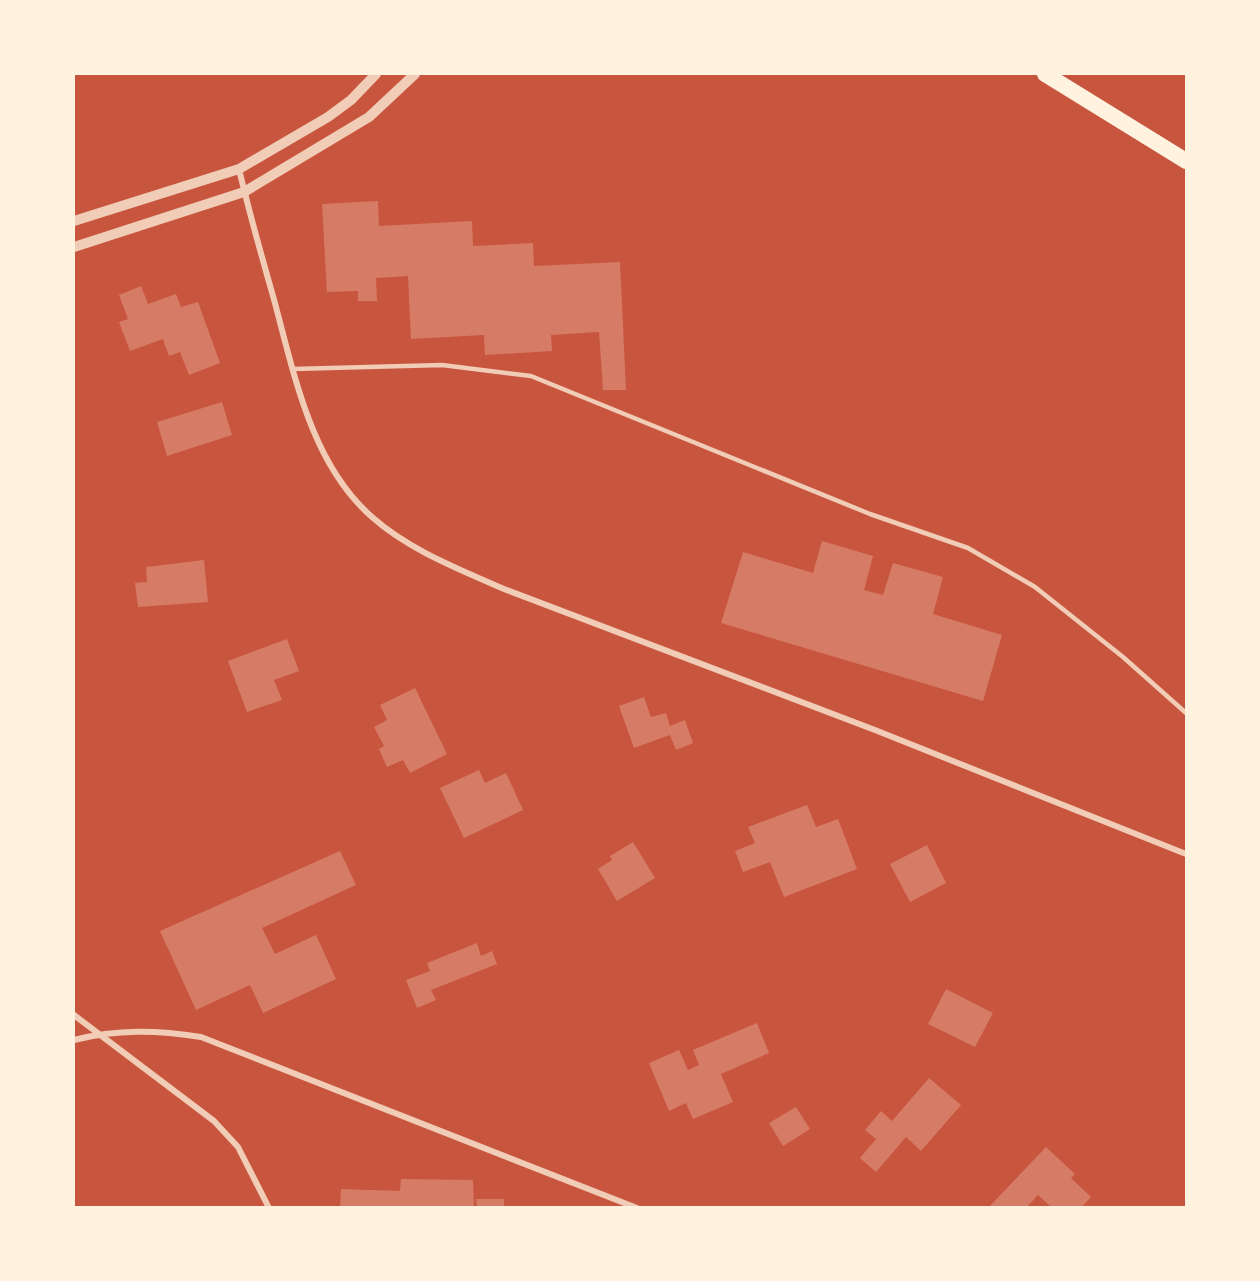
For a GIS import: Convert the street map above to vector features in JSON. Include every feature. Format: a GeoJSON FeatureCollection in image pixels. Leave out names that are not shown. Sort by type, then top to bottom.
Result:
{"type":"FeatureCollection","features":[{"type":"Feature","properties":{"kind":"highway"},"geometry":{"type":"LineString","coordinates":[[1045,74],[1186,161]]}},
{"type":"Feature","properties":{"kind":"street"},"geometry":{"type":"LineString","coordinates":[[74,221],[238,169],[328,117],[351,100],[376,74]]}},
{"type":"Feature","properties":{"kind":"street"},"geometry":{"type":"LineString","coordinates":[[74,247],[244,192],[369,117],[415,74]]}},
{"type":"Feature","properties":{"kind":"street"},"geometry":{"type":"LineString","coordinates":[[238,169],[309,421],[333,471],[372,518],[403,539],[450,565],[504,589],[875,730],[1186,854]]}},
{"type":"Feature","properties":{"kind":"street"},"geometry":{"type":"LineString","coordinates":[[74,1015],[101,1033],[214,1121],[230,1137],[249,1166],[269,1208]]}},
{"type":"Feature","properties":{"kind":"street"},"geometry":{"type":"LineString","coordinates":[[74,1040],[101,1033],[162,1031],[201,1037],[637,1208]]}},
{"type":"Feature","properties":{"kind":"lane"},"geometry":{"type":"LineString","coordinates":[[293,369],[442,365],[531,376],[870,514],[968,548],[1035,587],[1123,657],[1186,713]]}},
{"type":"Feature","properties":{"kind":"building"},"geometry":{"type":"Polygon","coordinates":[[[378,201],[379,226],[472,221],[473,246],[533,243],[534,266],[620,262],[626,390],[603,390],[599,332],[551,335],[552,351],[485,355],[484,335],[411,339],[408,276],[376,278],[377,301],[358,301],[358,291],[327,292],[322,204],[378,201]]]}},
{"type":"Feature","properties":{"kind":"building"},"geometry":{"type":"Polygon","coordinates":[[[141,286],[148,304],[176,294],[181,307],[198,302],[220,363],[189,375],[180,352],[169,356],[163,339],[130,351],[119,322],[128,319],[119,295],[141,286]]]}},
{"type":"Feature","properties":{"kind":"building"},"geometry":{"type":"Polygon","coordinates":[[[222,402],[232,435],[167,456],[157,422],[222,402]]]}},
{"type":"Feature","properties":{"kind":"building"},"geometry":{"type":"Polygon","coordinates":[[[822,541],[873,556],[864,590],[883,595],[893,563],[943,577],[933,614],[1002,635],[983,701],[721,623],[743,552],[813,573],[822,541]]]}},
{"type":"Feature","properties":{"kind":"building"},"geometry":{"type":"Polygon","coordinates":[[[204,560],[208,602],[138,607],[135,583],[147,582],[146,567],[204,560]]]}},
{"type":"Feature","properties":{"kind":"building"},"geometry":{"type":"Polygon","coordinates":[[[287,639],[299,671],[274,680],[282,700],[247,712],[228,661],[287,639]]]}},
{"type":"Feature","properties":{"kind":"building"},"geometry":{"type":"Polygon","coordinates":[[[415,688],[447,754],[410,773],[403,760],[387,767],[379,749],[384,746],[374,727],[387,720],[380,705],[415,688]]]}},
{"type":"Feature","properties":{"kind":"building"},"geometry":{"type":"Polygon","coordinates":[[[644,697],[651,717],[666,713],[670,726],[685,720],[693,743],[676,750],[670,735],[634,748],[619,706],[644,697]]]}},
{"type":"Feature","properties":{"kind":"building"},"geometry":{"type":"Polygon","coordinates":[[[479,770],[485,783],[506,773],[523,810],[464,838],[440,788],[479,770]]]}},
{"type":"Feature","properties":{"kind":"building"},"geometry":{"type":"Polygon","coordinates":[[[807,805],[816,827],[838,819],[857,869],[784,897],[770,862],[743,872],[735,851],[755,843],[748,827],[807,805]]]}},
{"type":"Feature","properties":{"kind":"building"},"geometry":{"type":"Polygon","coordinates":[[[633,842],[655,878],[617,901],[598,869],[612,860],[610,856],[633,842]]]}},
{"type":"Feature","properties":{"kind":"building"},"geometry":{"type":"Polygon","coordinates":[[[927,845],[946,883],[910,902],[890,864],[927,845]]]}},
{"type":"Feature","properties":{"kind":"building"},"geometry":{"type":"Polygon","coordinates":[[[340,851],[356,885],[262,928],[275,954],[316,935],[336,979],[263,1013],[250,985],[196,1010],[160,931],[340,851]]]}},
{"type":"Feature","properties":{"kind":"building"},"geometry":{"type":"Polygon","coordinates":[[[477,943],[481,956],[492,951],[497,964],[431,990],[436,1000],[417,1008],[406,980],[430,971],[427,963],[477,943]]]}},
{"type":"Feature","properties":{"kind":"building"},"geometry":{"type":"Polygon","coordinates":[[[946,989],[993,1013],[975,1047],[928,1024],[946,989]]]}},
{"type":"Feature","properties":{"kind":"building"},"geometry":{"type":"Polygon","coordinates":[[[757,1023],[769,1053],[721,1074],[733,1102],[693,1119],[686,1103],[669,1111],[649,1063],[679,1050],[688,1070],[699,1065],[693,1050],[757,1023]]]}},
{"type":"Feature","properties":{"kind":"building"},"geometry":{"type":"Polygon","coordinates":[[[929,1078],[961,1105],[921,1151],[906,1137],[876,1172],[860,1158],[876,1139],[865,1130],[881,1111],[892,1121],[929,1078]]]}},
{"type":"Feature","properties":{"kind":"building"},"geometry":{"type":"Polygon","coordinates":[[[796,1107],[810,1129],[783,1146],[769,1123],[796,1107]]]}},
{"type":"Feature","properties":{"kind":"building"},"geometry":{"type":"Polygon","coordinates":[[[1046,1147],[1075,1174],[1071,1178],[1091,1197],[1081,1208],[1052,1208],[1038,1195],[1026,1208],[988,1208],[1046,1147]]]}},
{"type":"Feature","properties":{"kind":"building"},"geometry":{"type":"Polygon","coordinates":[[[401,1179],[473,1180],[474,1208],[340,1208],[341,1189],[400,1191],[401,1179]]]}},
{"type":"Feature","properties":{"kind":"building"},"geometry":{"type":"Polygon","coordinates":[[[476,1199],[504,1199],[504,1208],[477,1208],[476,1199]]]}}]}
